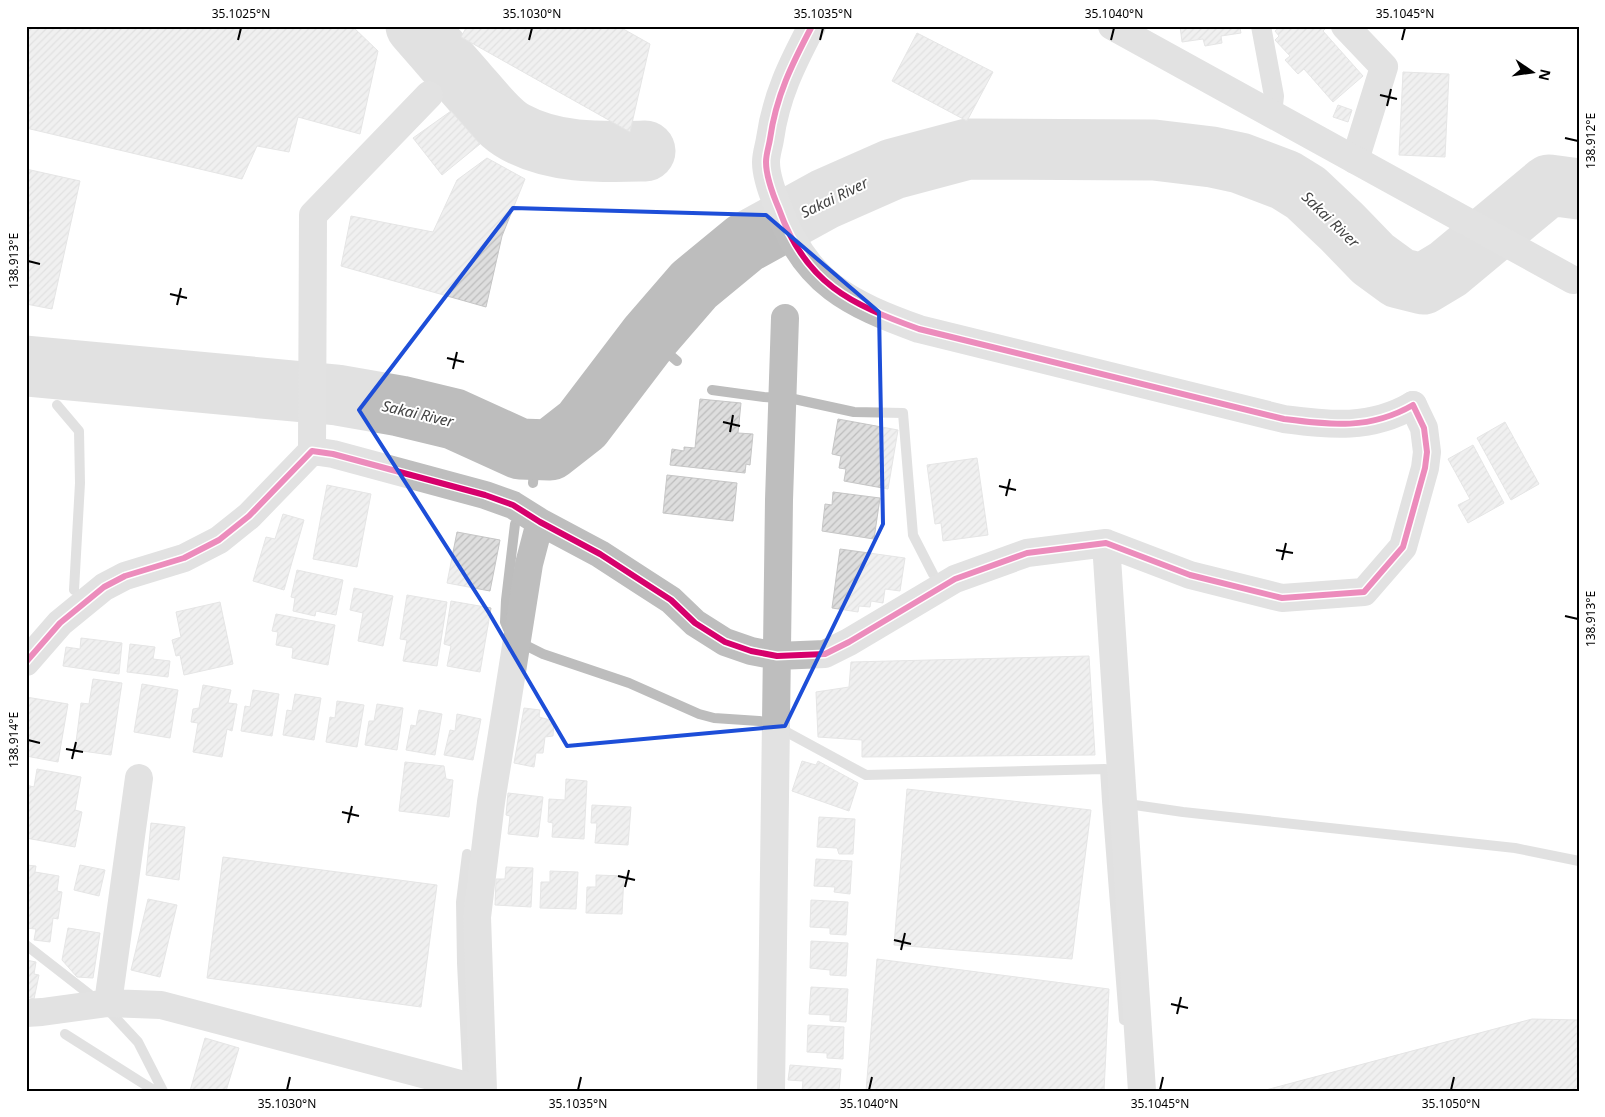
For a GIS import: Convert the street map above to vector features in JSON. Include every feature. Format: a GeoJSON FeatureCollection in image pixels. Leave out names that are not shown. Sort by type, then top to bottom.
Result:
{"type":"FeatureCollection","features":[{"type":"Feature","properties":{"kind":"street"},"geometry":{"type":"LineString","coordinates":[[312,443],[333,454],[485,495],[513,505],[540,522],[600,554],[671,600],[695,623],[726,642],[751,651],[778,656],[825,654],[849,642],[955,579],[1026,553],[1106,543],[1190,575],[1282,598],[1364,592],[1403,547],[1425,468],[1427,452],[1424,428],[1413,405],[1385,418],[1358,424],[1324,424],[1284,419],[919,329],[884,317],[862,306],[834,290],[815,273],[797,251],[784,224],[772,192],[766,162],[772,124],[783,87],[812,26]]}},
{"type":"Feature","properties":{"kind":"street"},"geometry":{"type":"LineString","coordinates":[[1112,26],[1528,255],[1576,279]]}},
{"type":"Feature","properties":{"kind":"street"},"geometry":{"type":"LineString","coordinates":[[1345,26],[1384,67],[1355,160]]}},
{"type":"Feature","properties":{"kind":"street"},"geometry":{"type":"LineString","coordinates":[[26,662],[60,623],[104,587],[125,576],[184,558],[219,540],[249,516],[312,443],[313,215],[429,95]]}},
{"type":"Feature","properties":{"kind":"street"},"geometry":{"type":"LineString","coordinates":[[770,1091],[779,500],[785,318]]}},
{"type":"Feature","properties":{"kind":"street"},"geometry":{"type":"LineString","coordinates":[[26,1013],[108,1003],[161,1006],[483,1090],[477,917],[506,702],[529,564],[540,522]]}},
{"type":"Feature","properties":{"kind":"street"},"geometry":{"type":"LineString","coordinates":[[1106,543],[1142,1091]]}},
{"type":"Feature","properties":{"kind":"street"},"geometry":{"type":"LineString","coordinates":[[108,1003],[140,778]]}},
{"type":"Feature","properties":{"kind":"lane"},"geometry":{"type":"LineString","coordinates":[[1261,26],[1274,96],[1272,114]]}},
{"type":"Feature","properties":{"kind":"highlighted area"},"geometry":{"type":"Polygon","coordinates":[[[513,208],[766,215],[879,312],[883,524],[785,726],[567,746],[489,613],[359,410],[513,208]]]}},
{"type":"Feature","properties":{"kind":"building"},"geometry":{"type":"Polygon","coordinates":[[[26,26],[352,26],[378,51],[360,134],[298,117],[289,152],[257,146],[242,179],[26,128],[26,26]]]}},
{"type":"Feature","properties":{"kind":"building"},"geometry":{"type":"Polygon","coordinates":[[[467,26],[618,26],[650,44],[630,132],[461,37],[467,26]]]}},
{"type":"Feature","properties":{"kind":"building"},"geometry":{"type":"Polygon","coordinates":[[[1180,26],[1247,26],[1240,28],[1241,33],[1221,36],[1222,43],[1205,46],[1203,39],[1182,42],[1180,26]]]}},
{"type":"Feature","properties":{"kind":"building"},"geometry":{"type":"Polygon","coordinates":[[[1281,26],[1325,26],[1326,28],[1323,31],[1363,76],[1333,102],[1304,69],[1298,74],[1285,60],[1290,56],[1275,40],[1279,36],[1275,31],[1281,26]]]}},
{"type":"Feature","properties":{"kind":"building"},"geometry":{"type":"Polygon","coordinates":[[[917,33],[993,72],[967,121],[892,81],[917,33]]]}},
{"type":"Feature","properties":{"kind":"building"},"geometry":{"type":"Polygon","coordinates":[[[1403,72],[1449,74],[1445,157],[1399,155],[1403,72]]]}},
{"type":"Feature","properties":{"kind":"building"},"geometry":{"type":"Polygon","coordinates":[[[1338,105],[1352,110],[1348,122],[1333,117],[1338,105]]]}},
{"type":"Feature","properties":{"kind":"building"},"geometry":{"type":"Polygon","coordinates":[[[451,111],[480,144],[442,175],[413,138],[451,111]]]}},
{"type":"Feature","properties":{"kind":"building"},"geometry":{"type":"Polygon","coordinates":[[[487,158],[525,179],[502,236],[486,307],[341,266],[351,216],[433,232],[457,180],[487,158]]]}},
{"type":"Feature","properties":{"kind":"building"},"geometry":{"type":"Polygon","coordinates":[[[26,169],[80,181],[52,309],[26,304],[26,169]]]}},
{"type":"Feature","properties":{"kind":"building"},"geometry":{"type":"Polygon","coordinates":[[[700,399],[741,403],[738,433],[753,434],[750,465],[746,464],[745,473],[670,465],[672,449],[684,451],[684,447],[695,448],[700,399]]]}},
{"type":"Feature","properties":{"kind":"building"},"geometry":{"type":"Polygon","coordinates":[[[838,419],[898,430],[888,489],[844,481],[846,469],[839,468],[841,456],[832,454],[838,419]]]}},
{"type":"Feature","properties":{"kind":"building"},"geometry":{"type":"Polygon","coordinates":[[[1505,422],[1539,484],[1511,500],[1477,438],[1505,422]]]}},
{"type":"Feature","properties":{"kind":"building"},"geometry":{"type":"Polygon","coordinates":[[[1473,445],[1504,503],[1468,523],[1458,505],[1470,499],[1448,459],[1473,445]]]}},
{"type":"Feature","properties":{"kind":"building"},"geometry":{"type":"Polygon","coordinates":[[[977,458],[988,535],[943,541],[941,523],[935,524],[927,465],[977,458]]]}},
{"type":"Feature","properties":{"kind":"building"},"geometry":{"type":"Polygon","coordinates":[[[667,475],[737,483],[733,521],[663,513],[667,475]]]}},
{"type":"Feature","properties":{"kind":"building"},"geometry":{"type":"Polygon","coordinates":[[[327,485],[371,494],[357,567],[313,559],[327,485]]]}},
{"type":"Feature","properties":{"kind":"building"},"geometry":{"type":"Polygon","coordinates":[[[833,492],[880,498],[874,539],[822,531],[825,504],[832,505],[833,492]]]}},
{"type":"Feature","properties":{"kind":"building"},"geometry":{"type":"Polygon","coordinates":[[[283,514],[304,520],[284,590],[253,581],[266,537],[275,539],[283,514]]]}},
{"type":"Feature","properties":{"kind":"building"},"geometry":{"type":"Polygon","coordinates":[[[457,532],[500,540],[490,591],[447,583],[457,532]]]}},
{"type":"Feature","properties":{"kind":"building"},"geometry":{"type":"Polygon","coordinates":[[[840,549],[905,558],[900,591],[885,589],[883,603],[871,601],[870,607],[859,606],[858,612],[832,608],[840,549]]]}},
{"type":"Feature","properties":{"kind":"building"},"geometry":{"type":"Polygon","coordinates":[[[297,570],[343,580],[336,615],[316,611],[315,616],[293,611],[295,598],[291,597],[297,570]]]}},
{"type":"Feature","properties":{"kind":"building"},"geometry":{"type":"Polygon","coordinates":[[[354,588],[393,596],[383,646],[358,641],[363,613],[350,610],[354,588]]]}},
{"type":"Feature","properties":{"kind":"building"},"geometry":{"type":"Polygon","coordinates":[[[407,595],[447,602],[437,666],[403,661],[407,640],[400,639],[407,595]]]}},
{"type":"Feature","properties":{"kind":"building"},"geometry":{"type":"Polygon","coordinates":[[[451,601],[491,608],[480,672],[447,666],[451,646],[444,644],[451,601]]]}},
{"type":"Feature","properties":{"kind":"building"},"geometry":{"type":"Polygon","coordinates":[[[220,602],[233,664],[184,675],[180,655],[176,656],[172,640],[181,637],[176,612],[220,602]]]}},
{"type":"Feature","properties":{"kind":"building"},"geometry":{"type":"Polygon","coordinates":[[[276,614],[335,625],[328,665],[292,658],[293,648],[276,645],[278,632],[272,631],[276,614]]]}},
{"type":"Feature","properties":{"kind":"building"},"geometry":{"type":"Polygon","coordinates":[[[81,638],[122,643],[119,674],[63,666],[66,647],[80,649],[81,638]]]}},
{"type":"Feature","properties":{"kind":"building"},"geometry":{"type":"Polygon","coordinates":[[[130,644],[155,647],[153,659],[170,661],[168,677],[127,672],[130,644]]]}},
{"type":"Feature","properties":{"kind":"building"},"geometry":{"type":"Polygon","coordinates":[[[1089,656],[1095,755],[862,757],[862,740],[818,737],[816,692],[849,687],[851,662],[1089,656]]]}},
{"type":"Feature","properties":{"kind":"building"},"geometry":{"type":"Polygon","coordinates":[[[93,679],[122,683],[111,755],[75,750],[81,703],[89,704],[93,679]]]}},
{"type":"Feature","properties":{"kind":"building"},"geometry":{"type":"Polygon","coordinates":[[[142,684],[178,690],[170,738],[134,732],[142,684]]]}},
{"type":"Feature","properties":{"kind":"building"},"geometry":{"type":"Polygon","coordinates":[[[203,685],[231,690],[228,703],[237,704],[232,731],[227,729],[222,757],[193,752],[198,723],[191,722],[193,709],[199,708],[203,685]]]}},
{"type":"Feature","properties":{"kind":"building"},"geometry":{"type":"Polygon","coordinates":[[[253,690],[279,694],[272,736],[241,731],[245,706],[250,707],[253,690]]]}},
{"type":"Feature","properties":{"kind":"building"},"geometry":{"type":"Polygon","coordinates":[[[295,694],[321,698],[314,740],[283,735],[287,710],[292,711],[295,694]]]}},
{"type":"Feature","properties":{"kind":"building"},"geometry":{"type":"Polygon","coordinates":[[[26,697],[68,704],[58,762],[26,756],[26,697]]]}},
{"type":"Feature","properties":{"kind":"building"},"geometry":{"type":"Polygon","coordinates":[[[337,701],[364,705],[357,747],[326,742],[330,717],[335,718],[337,701]]]}},
{"type":"Feature","properties":{"kind":"building"},"geometry":{"type":"Polygon","coordinates":[[[377,704],[403,708],[397,750],[365,745],[369,721],[374,721],[377,704]]]}},
{"type":"Feature","properties":{"kind":"building"},"geometry":{"type":"Polygon","coordinates":[[[524,708],[540,710],[539,717],[554,721],[553,736],[545,737],[543,753],[536,753],[534,767],[514,763],[524,708]]]}},
{"type":"Feature","properties":{"kind":"building"},"geometry":{"type":"Polygon","coordinates":[[[419,710],[442,714],[435,755],[406,750],[411,725],[416,726],[419,710]]]}},
{"type":"Feature","properties":{"kind":"building"},"geometry":{"type":"Polygon","coordinates":[[[457,714],[481,719],[473,760],[444,755],[450,730],[455,731],[457,714]]]}},
{"type":"Feature","properties":{"kind":"building"},"geometry":{"type":"Polygon","coordinates":[[[802,761],[816,765],[818,761],[858,783],[849,811],[792,791],[802,761]]]}},
{"type":"Feature","properties":{"kind":"building"},"geometry":{"type":"Polygon","coordinates":[[[405,762],[444,766],[446,779],[453,780],[449,817],[399,811],[405,762]]]}},
{"type":"Feature","properties":{"kind":"building"},"geometry":{"type":"Polygon","coordinates":[[[37,769],[81,777],[75,810],[82,812],[75,847],[26,838],[26,785],[34,787],[37,769]]]}},
{"type":"Feature","properties":{"kind":"building"},"geometry":{"type":"Polygon","coordinates":[[[566,779],[587,781],[584,839],[552,837],[553,823],[548,822],[549,799],[565,800],[566,779]]]}},
{"type":"Feature","properties":{"kind":"building"},"geometry":{"type":"Polygon","coordinates":[[[907,789],[1091,810],[1072,959],[894,945],[907,789]]]}},
{"type":"Feature","properties":{"kind":"building"},"geometry":{"type":"Polygon","coordinates":[[[508,793],[543,797],[538,837],[508,834],[510,816],[506,815],[508,793]]]}},
{"type":"Feature","properties":{"kind":"building"},"geometry":{"type":"Polygon","coordinates":[[[592,805],[631,807],[628,845],[595,843],[597,823],[591,823],[592,805]]]}},
{"type":"Feature","properties":{"kind":"building"},"geometry":{"type":"Polygon","coordinates":[[[819,817],[855,819],[853,854],[839,854],[837,848],[817,847],[819,817]]]}},
{"type":"Feature","properties":{"kind":"building"},"geometry":{"type":"Polygon","coordinates":[[[151,823],[185,827],[179,880],[146,875],[151,823]]]}},
{"type":"Feature","properties":{"kind":"building"},"geometry":{"type":"Polygon","coordinates":[[[223,857],[437,885],[421,1007],[207,978],[223,857]]]}},
{"type":"Feature","properties":{"kind":"building"},"geometry":{"type":"Polygon","coordinates":[[[816,859],[852,861],[850,894],[834,892],[835,887],[814,886],[816,859]]]}},
{"type":"Feature","properties":{"kind":"building"},"geometry":{"type":"Polygon","coordinates":[[[26,865],[36,866],[35,872],[59,876],[57,891],[62,892],[58,919],[53,918],[50,942],[34,940],[36,929],[26,928],[26,865]]]}},
{"type":"Feature","properties":{"kind":"building"},"geometry":{"type":"Polygon","coordinates":[[[80,865],[105,870],[99,896],[74,890],[80,865]]]}},
{"type":"Feature","properties":{"kind":"building"},"geometry":{"type":"Polygon","coordinates":[[[506,867],[533,868],[531,907],[495,905],[496,879],[505,879],[506,867]]]}},
{"type":"Feature","properties":{"kind":"building"},"geometry":{"type":"Polygon","coordinates":[[[550,871],[578,872],[576,909],[540,908],[541,882],[550,882],[550,871]]]}},
{"type":"Feature","properties":{"kind":"building"},"geometry":{"type":"Polygon","coordinates":[[[596,875],[624,876],[622,914],[586,913],[587,887],[596,887],[596,875]]]}},
{"type":"Feature","properties":{"kind":"building"},"geometry":{"type":"Polygon","coordinates":[[[148,899],[177,905],[160,977],[131,970],[148,899]]]}},
{"type":"Feature","properties":{"kind":"building"},"geometry":{"type":"Polygon","coordinates":[[[811,900],[848,902],[846,935],[830,934],[830,928],[810,927],[811,900]]]}},
{"type":"Feature","properties":{"kind":"building"},"geometry":{"type":"Polygon","coordinates":[[[68,928],[100,933],[93,978],[77,977],[62,960],[68,928]]]}},
{"type":"Feature","properties":{"kind":"building"},"geometry":{"type":"Polygon","coordinates":[[[811,941],[848,943],[846,976],[830,975],[830,970],[810,968],[811,941]]]}},
{"type":"Feature","properties":{"kind":"building"},"geometry":{"type":"Polygon","coordinates":[[[877,959],[1109,989],[1104,1091],[866,1091],[877,959]]]}},
{"type":"Feature","properties":{"kind":"building"},"geometry":{"type":"Polygon","coordinates":[[[26,960],[36,962],[34,974],[39,975],[34,999],[26,997],[26,960]]]}},
{"type":"Feature","properties":{"kind":"building"},"geometry":{"type":"Polygon","coordinates":[[[811,987],[848,989],[846,1022],[830,1021],[830,1015],[809,1014],[811,987]]]}},
{"type":"Feature","properties":{"kind":"building"},"geometry":{"type":"Polygon","coordinates":[[[1532,1019],[1579,1020],[1579,1091],[1262,1091],[1532,1019]]]}},
{"type":"Feature","properties":{"kind":"building"},"geometry":{"type":"Polygon","coordinates":[[[808,1025],[844,1027],[843,1059],[827,1058],[827,1053],[807,1052],[808,1025]]]}},
{"type":"Feature","properties":{"kind":"building"},"geometry":{"type":"Polygon","coordinates":[[[205,1038],[239,1048],[226,1091],[190,1091],[205,1038]]]}},
{"type":"Feature","properties":{"kind":"building"},"geometry":{"type":"Polygon","coordinates":[[[790,1065],[841,1069],[839,1091],[802,1091],[803,1081],[788,1080],[790,1065]]]}},
{"type":"Feature","properties":{"kind":"waterway","name":"Sakai River"},"geometry":{"type":"LineString","coordinates":[[416,26],[491,112],[515,132],[530,139],[562,148],[612,152],[645,151]]}},
{"type":"Feature","properties":{"kind":"waterway","name":"Sakai River"},"geometry":{"type":"LineString","coordinates":[[26,366],[337,395],[400,406],[454,419],[520,449],[550,450],[582,425],[649,337],[694,285],[745,243],[825,199],[893,169],[968,149],[1154,150],[1212,157],[1240,163],[1285,180],[1306,193],[1373,259],[1399,278],[1423,284],[1448,269],[1549,185],[1579,189]]}},
{"type":"Feature","properties":{"kind":"waterway"},"geometry":{"type":"LineString","coordinates":[[649,337],[677,361]]}},
{"type":"Feature","properties":{"kind":"waterway"},"geometry":{"type":"LineString","coordinates":[[712,390],[794,399],[854,412],[903,413],[913,535],[933,574]]}},
{"type":"Feature","properties":{"kind":"waterway"},"geometry":{"type":"LineString","coordinates":[[57,405],[79,431],[80,483],[74,590]]}},
{"type":"Feature","properties":{"kind":"waterway"},"geometry":{"type":"LineString","coordinates":[[533,483],[536,450]]}},
{"type":"Feature","properties":{"kind":"waterway"},"geometry":{"type":"LineString","coordinates":[[515,524],[505,622],[508,629],[527,646],[543,654],[629,683],[699,714],[714,718],[770,723],[866,775],[1105,769],[1107,801],[1183,812],[1515,848],[1579,861]]}},
{"type":"Feature","properties":{"kind":"waterway"},"geometry":{"type":"LineString","coordinates":[[1107,801],[1124,1020]]}},
{"type":"Feature","properties":{"kind":"waterway"},"geometry":{"type":"LineString","coordinates":[[467,854],[461,902],[468,1085]]}},
{"type":"Feature","properties":{"kind":"waterway"},"geometry":{"type":"LineString","coordinates":[[26,945],[112,1014],[138,1042],[163,1091]]}},
{"type":"Feature","properties":{"kind":"waterway"},"geometry":{"type":"LineString","coordinates":[[65,1034],[155,1091]]}},
{"type":"Feature","properties":{"kind":"cycle path"},"geometry":{"type":"LineString","coordinates":[[26,662],[60,623],[104,587],[125,576],[184,558],[219,540],[249,516],[312,451],[333,454],[485,495],[513,505],[540,522],[600,554],[671,600],[695,623],[725,642],[751,651],[777,656],[825,654],[849,642],[955,579],[1027,553],[1106,543],[1190,575],[1282,598],[1364,592],[1403,547],[1425,468],[1427,452],[1424,428],[1413,405],[1381,419],[1350,424],[1284,419],[919,329],[894,320],[851,300],[817,273],[802,255],[790,234],[770,186],[766,162],[776,109],[781,94],[812,26]]}}]}
